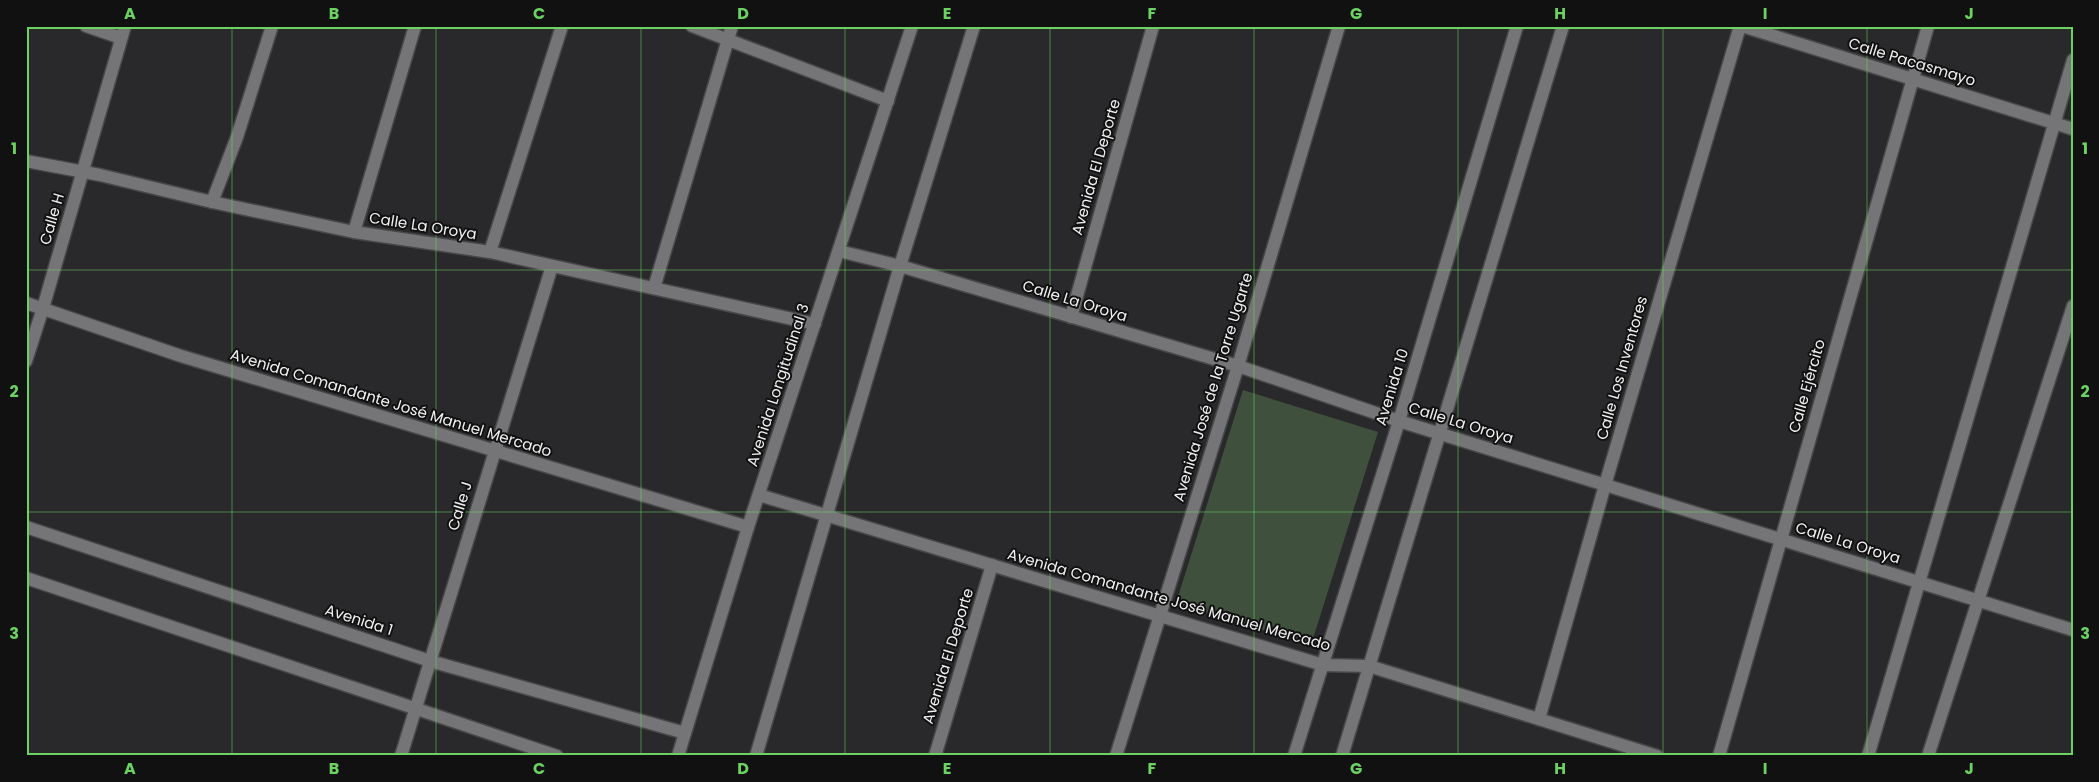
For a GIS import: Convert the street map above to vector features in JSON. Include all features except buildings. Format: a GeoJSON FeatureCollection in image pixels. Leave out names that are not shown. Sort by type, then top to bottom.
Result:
{"type":"FeatureCollection","features":[{"type":"Feature","properties":{"kind":"street"},"geometry":{"type":"LineString","coordinates":[[86,26],[123,32]]}},
{"type":"Feature","properties":{"kind":"street"},"geometry":{"type":"LineString","coordinates":[[212,202],[237,137],[272,26]]}},
{"type":"Feature","properties":{"kind":"street"},"geometry":{"type":"LineString","coordinates":[[354,232],[415,26]]}},
{"type":"Feature","properties":{"kind":"street"},"geometry":{"type":"LineString","coordinates":[[490,252],[562,26]]}},
{"type":"Feature","properties":{"kind":"street"},"geometry":{"type":"LineString","coordinates":[[692,26],[888,101]]}},
{"type":"Feature","properties":{"kind":"street"},"geometry":{"type":"LineString","coordinates":[[654,288],[732,26]]}},
{"type":"Feature","properties":{"kind":"street","name":"Avenida Longitudinal 3"},"geometry":{"type":"LineString","coordinates":[[678,756],[748,527],[912,26]]}},
{"type":"Feature","properties":{"kind":"street"},"geometry":{"type":"LineString","coordinates":[[756,756],[900,266],[974,26]]}},
{"type":"Feature","properties":{"kind":"street","name":"Avenida El Deporte"},"geometry":{"type":"LineString","coordinates":[[1071,317],[1153,26]]}},
{"type":"Feature","properties":{"kind":"street","name":"Avenida José de la Torre Ugarte"},"geometry":{"type":"LineString","coordinates":[[1116,756],[1238,366],[1338,26]]}},
{"type":"Feature","properties":{"kind":"street","name":"Avenida 10"},"geometry":{"type":"LineString","coordinates":[[1294,756],[1399,421],[1517,26]]}},
{"type":"Feature","properties":{"kind":"street"},"geometry":{"type":"LineString","coordinates":[[1342,756],[1563,26]]}},
{"type":"Feature","properties":{"kind":"street","name":"Calle Pacasmayo"},"geometry":{"type":"LineString","coordinates":[[1741,26],[2073,129]]}},
{"type":"Feature","properties":{"kind":"street","name":"Calle Los Inventores"},"geometry":{"type":"LineString","coordinates":[[1539,719],[1605,485],[1741,26]]}},
{"type":"Feature","properties":{"kind":"street","name":"Calle Ejército"},"geometry":{"type":"LineString","coordinates":[[1719,756],[1928,26]]}},
{"type":"Feature","properties":{"kind":"street","name":"Calle H"},"geometry":{"type":"LineString","coordinates":[[26,361],[123,32]]}},
{"type":"Feature","properties":{"kind":"street"},"geometry":{"type":"LineString","coordinates":[[1868,756],[2073,60]]}},
{"type":"Feature","properties":{"kind":"street","name":"Calle La Oroya"},"geometry":{"type":"LineString","coordinates":[[26,161],[100,175],[212,202],[354,232],[490,252],[815,324]]}},
{"type":"Feature","properties":{"kind":"street","name":"Calle La Oroya"},"geometry":{"type":"LineString","coordinates":[[839,251],[900,266],[1238,366],[1399,421],[2073,630]]}},
{"type":"Feature","properties":{"kind":"street","name":"Calle J"},"geometry":{"type":"LineString","coordinates":[[401,756],[552,266]]}},
{"type":"Feature","properties":{"kind":"street","name":"Avenida Comandante José Manuel Mercado"},"geometry":{"type":"LineString","coordinates":[[26,303],[181,356],[748,527]]}},
{"type":"Feature","properties":{"kind":"street"},"geometry":{"type":"LineString","coordinates":[[1928,756],[2073,306]]}},
{"type":"Feature","properties":{"kind":"street","name":"Avenida Comandante José Manuel Mercado"},"geometry":{"type":"LineString","coordinates":[[759,496],[1323,665],[1368,666],[1539,719],[1622,751],[1657,756]]}},
{"type":"Feature","properties":{"kind":"street","name":"Avenida 1"},"geometry":{"type":"LineString","coordinates":[[26,527],[430,661],[685,733]]}},
{"type":"Feature","properties":{"kind":"street","name":"Avenida El Deporte"},"geometry":{"type":"LineString","coordinates":[[935,756],[992,565]]}},
{"type":"Feature","properties":{"kind":"street"},"geometry":{"type":"LineString","coordinates":[[26,578],[557,756]]}},
{"type":"Feature","properties":{"kind":"green space"},"geometry":{"type":"Polygon","coordinates":[[[1243,390],[1378,432],[1311,645],[1176,603],[1243,390]]]}}]}
